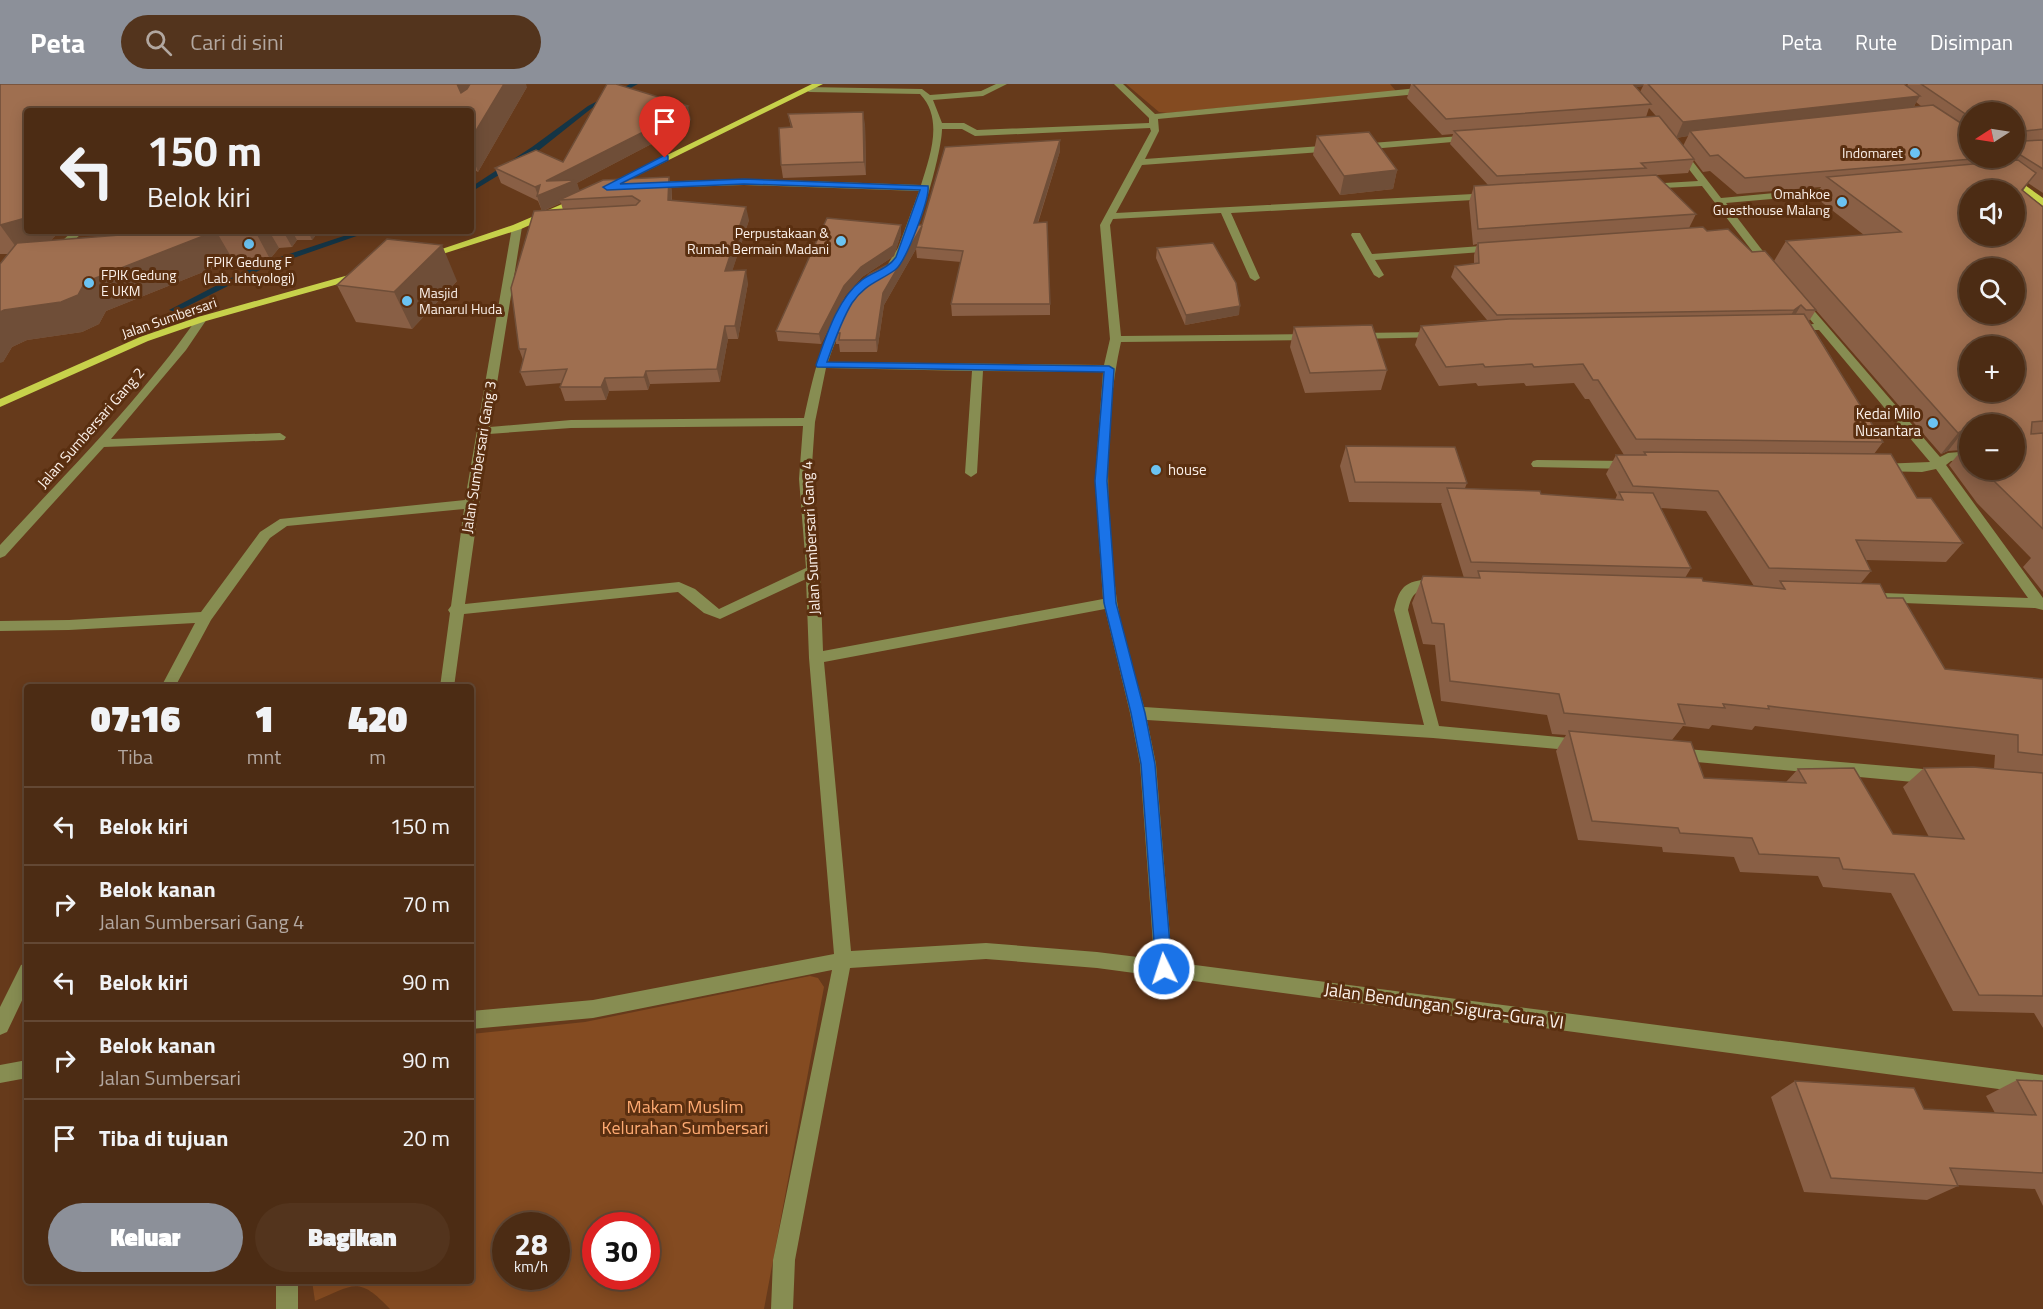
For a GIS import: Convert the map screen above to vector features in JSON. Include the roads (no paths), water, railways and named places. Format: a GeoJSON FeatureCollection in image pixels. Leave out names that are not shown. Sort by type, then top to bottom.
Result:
{"type":"FeatureCollection","features":[{"type":"Feature","properties":{"kind":"main road"},"geometry":{"type":"LineString","coordinates":[[419,258],[517,227],[597,192],[814,86]]}},
{"type":"Feature","properties":{"kind":"main road"},"geometry":{"type":"LineString","coordinates":[[1996,168],[2043,203]]}},
{"type":"Feature","properties":{"kind":"main road","name":"Jalan Sumbersari"},"geometry":{"type":"LineString","coordinates":[[0,403],[144,339],[374,271]]}},
{"type":"Feature","properties":{"kind":"street"},"geometry":{"type":"LineString","coordinates":[[814,86],[922,92],[929,98],[983,93],[1003,84]]}},
{"type":"Feature","properties":{"kind":"street"},"geometry":{"type":"LineString","coordinates":[[1118,84],[1154,121],[1155,131],[1105,225],[1116,339],[1109,369],[1101,481],[1110,603],[1138,713],[1148,764],[1164,969]]}},
{"type":"Feature","properties":{"kind":"street"},"geometry":{"type":"LineString","coordinates":[[938,126],[964,126],[975,133],[1154,121],[1441,89]]}},
{"type":"Feature","properties":{"kind":"street","name":"Jalan Sumbersari Gang 4"},"geometry":{"type":"LineString","coordinates":[[782,1309],[784,1260],[843,960],[816,658],[813,570],[805,480],[809,422],[821,365],[832,333],[848,302],[865,282],[894,267],[901,257],[925,188],[939,135],[929,98]]}},
{"type":"Feature","properties":{"kind":"street"},"geometry":{"type":"LineString","coordinates":[[1352,147],[1484,138]]}},
{"type":"Feature","properties":{"kind":"street"},"geometry":{"type":"LineString","coordinates":[[1679,142],[1719,201],[1735,232],[1780,278]]}},
{"type":"Feature","properties":{"kind":"street"},"geometry":{"type":"LineString","coordinates":[[1140,162],[1341,148]]}},
{"type":"Feature","properties":{"kind":"street"},"geometry":{"type":"LineString","coordinates":[[1994,176],[2005,175]]}},
{"type":"Feature","properties":{"kind":"street"},"geometry":{"type":"LineString","coordinates":[[641,186],[744,182],[925,188]]}},
{"type":"Feature","properties":{"kind":"street"},"geometry":{"type":"LineString","coordinates":[[1637,187],[1705,183]]}},
{"type":"Feature","properties":{"kind":"street"},"geometry":{"type":"LineString","coordinates":[[597,192],[630,186]]}},
{"type":"Feature","properties":{"kind":"street"},"geometry":{"type":"LineString","coordinates":[[1719,201],[1845,190]]}},
{"type":"Feature","properties":{"kind":"street"},"geometry":{"type":"LineString","coordinates":[[1108,216],[1505,195]]}},
{"type":"Feature","properties":{"kind":"street"},"geometry":{"type":"LineString","coordinates":[[1225,211],[1255,278]]}},
{"type":"Feature","properties":{"kind":"street"},"geometry":{"type":"LineString","coordinates":[[535,219],[573,216]]}},
{"type":"Feature","properties":{"kind":"street","name":"Jalan Sumbersari Gang 3"},"geometry":{"type":"LineString","coordinates":[[447,684],[455,610],[471,504],[517,227]]}},
{"type":"Feature","properties":{"kind":"street"},"geometry":{"type":"LineString","coordinates":[[46,256],[63,247],[76,234]]}},
{"type":"Feature","properties":{"kind":"street"},"geometry":{"type":"LineString","coordinates":[[1356,235],[1379,275]]}},
{"type":"Feature","properties":{"kind":"street"},"geometry":{"type":"LineString","coordinates":[[1369,257],[1508,247]]}},
{"type":"Feature","properties":{"kind":"street"},"geometry":{"type":"LineString","coordinates":[[1795,295],[1939,464],[2041,606]]}},
{"type":"Feature","properties":{"kind":"street","name":"Jalan Sumbersari Gang 2"},"geometry":{"type":"LineString","coordinates":[[0,553],[101,443],[200,323]]}},
{"type":"Feature","properties":{"kind":"street"},"geometry":{"type":"LineString","coordinates":[[1776,328],[1822,327]]}},
{"type":"Feature","properties":{"kind":"street"},"geometry":{"type":"LineString","coordinates":[[1116,339],[1447,335]]}},
{"type":"Feature","properties":{"kind":"street"},"geometry":{"type":"LineString","coordinates":[[821,365],[1109,369]]}},
{"type":"Feature","properties":{"kind":"street"},"geometry":{"type":"LineString","coordinates":[[971,473],[978,366]]}},
{"type":"Feature","properties":{"kind":"street"},"geometry":{"type":"LineString","coordinates":[[484,431],[571,424],[809,422]]}},
{"type":"Feature","properties":{"kind":"street"},"geometry":{"type":"LineString","coordinates":[[101,443],[280,437]]}},
{"type":"Feature","properties":{"kind":"street"},"geometry":{"type":"LineString","coordinates":[[1864,467],[1922,468],[1939,464],[1948,457],[1959,456]]}},
{"type":"Feature","properties":{"kind":"street"},"geometry":{"type":"LineString","coordinates":[[1538,464],[1642,465]]}},
{"type":"Feature","properties":{"kind":"street"},"geometry":{"type":"LineString","coordinates":[[170,684],[205,617],[264,535],[274,527],[285,522],[471,504]]}},
{"type":"Feature","properties":{"kind":"street"},"geometry":{"type":"LineString","coordinates":[[455,610],[679,586],[688,589],[714,614],[720,614],[813,570]]}},
{"type":"Feature","properties":{"kind":"street"},"geometry":{"type":"LineString","coordinates":[[1433,732],[1401,610],[1403,596],[1411,588],[1422,584],[1453,585]]}},
{"type":"Feature","properties":{"kind":"street"},"geometry":{"type":"LineString","coordinates":[[1871,598],[2041,606]]}},
{"type":"Feature","properties":{"kind":"street"},"geometry":{"type":"LineString","coordinates":[[816,658],[1110,603]]}},
{"type":"Feature","properties":{"kind":"street"},"geometry":{"type":"LineString","coordinates":[[0,626],[69,625],[205,617]]}},
{"type":"Feature","properties":{"kind":"street"},"geometry":{"type":"LineString","coordinates":[[1138,713],[1433,732],[1598,747]]}},
{"type":"Feature","properties":{"kind":"street"},"geometry":{"type":"LineString","coordinates":[[1656,752],[1949,778]]}},
{"type":"Feature","properties":{"kind":"street","name":"Jalan Bendungan Sigura-Gura VI"},"geometry":{"type":"LineString","coordinates":[[474,1020],[593,1008],[843,960],[986,951],[1097,960],[2043,1085]]}},
{"type":"Feature","properties":{"kind":"street"},"geometry":{"type":"LineString","coordinates":[[0,1026],[24,977]]}},
{"type":"Feature","properties":{"kind":"street"},"geometry":{"type":"LineString","coordinates":[[0,1074],[24,1070]]}},
{"type":"Feature","properties":{"kind":"waterway"},"geometry":{"type":"LineString","coordinates":[[474,188],[535,149],[590,107],[635,84]]}},
{"type":"Feature","properties":{"kind":"waterway"},"geometry":{"type":"LineString","coordinates":[[173,310],[259,267],[358,234]]}},
{"type":"Feature","properties":{"kind":"place","name":"Indomaret"},"geometry":{"type":"Point","coordinates":[1915,153]}},
{"type":"Feature","properties":{"kind":"place","name":"Omahkoe Guesthouse Malang"},"geometry":{"type":"Point","coordinates":[1842,202]}},
{"type":"Feature","properties":{"kind":"place","name":"Perpustakaan & Rumah Bermain Madani"},"geometry":{"type":"Point","coordinates":[841,241]}},
{"type":"Feature","properties":{"kind":"place","name":"FPIK Gedung F (Lab. Ichtyologi)"},"geometry":{"type":"Point","coordinates":[249,244]}},
{"type":"Feature","properties":{"kind":"place","name":"FPIK Gedung E UKM"},"geometry":{"type":"Point","coordinates":[89,283]}},
{"type":"Feature","properties":{"kind":"place","name":"Masjid Manarul Huda"},"geometry":{"type":"Point","coordinates":[407,301]}},
{"type":"Feature","properties":{"kind":"place","name":"Kedai Milo Nusantara"},"geometry":{"type":"Point","coordinates":[1933,423]}},
{"type":"Feature","properties":{"kind":"place","name":"house"},"geometry":{"type":"Point","coordinates":[1156,470]}},
{"type":"Feature","properties":{"kind":"park label","name":"Makam Muslim Kelurahan Sumbersari"},"geometry":{"type":"Point","coordinates":[685,1117]}}]}
